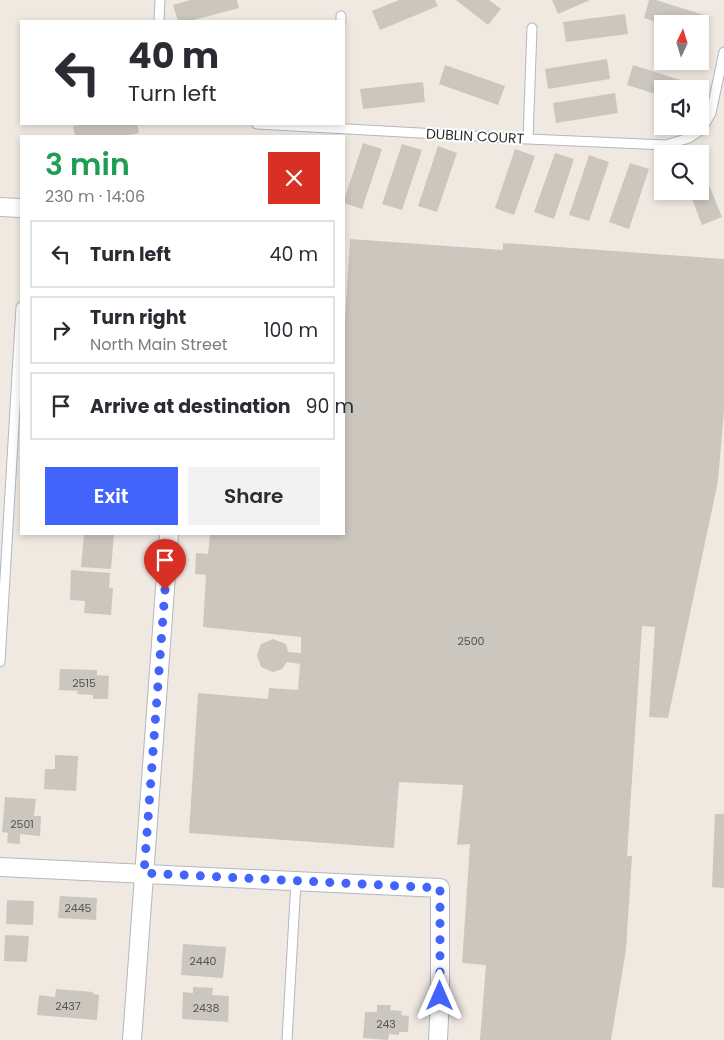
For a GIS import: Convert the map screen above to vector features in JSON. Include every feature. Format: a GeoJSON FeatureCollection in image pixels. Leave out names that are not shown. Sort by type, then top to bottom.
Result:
{"type":"FeatureCollection","features":[{"type":"Feature","properties":{"kind":"street"},"geometry":{"type":"LineString","coordinates":[[0,207],[20,208]]}},
{"type":"Feature","properties":{"kind":"street"},"geometry":{"type":"LineString","coordinates":[[132,1040],[169,535]]}},
{"type":"Feature","properties":{"kind":"street"},"geometry":{"type":"LineString","coordinates":[[0,867],[440,888],[438,1040]]}},
{"type":"Feature","properties":{"kind":"lane"},"geometry":{"type":"LineString","coordinates":[[159,20],[160,0]]}},
{"type":"Feature","properties":{"kind":"lane"},"geometry":{"type":"LineString","coordinates":[[528,139],[532,28]]}},
{"type":"Feature","properties":{"kind":"lane","name":"DUBLIN COURT"},"geometry":{"type":"LineString","coordinates":[[296,125],[666,145],[692,136],[702,129],[711,114],[724,52]]}},
{"type":"Feature","properties":{"kind":"lane"},"geometry":{"type":"LineString","coordinates":[[0,662],[20,324]]}},
{"type":"Feature","properties":{"kind":"lane"},"geometry":{"type":"LineString","coordinates":[[287,1040],[296,881]]}},
{"type":"Feature","properties":{"kind":"building"},"geometry":{"type":"Polygon","coordinates":[[[190,0],[237,0],[239,8],[194,20],[178,20],[173,5],[190,0]]]}},
{"type":"Feature","properties":{"kind":"building"},"geometry":{"type":"Polygon","coordinates":[[[399,0],[435,0],[438,6],[380,30],[372,11],[399,0]]]}},
{"type":"Feature","properties":{"kind":"building"},"geometry":{"type":"Polygon","coordinates":[[[456,0],[489,0],[501,9],[488,25],[456,0]]]}},
{"type":"Feature","properties":{"kind":"building"},"geometry":{"type":"Polygon","coordinates":[[[552,0],[590,0],[558,14],[552,0]]]}},
{"type":"Feature","properties":{"kind":"building"},"geometry":{"type":"Polygon","coordinates":[[[649,0],[656,0],[704,15],[654,15],[654,21],[644,18],[649,0]]]}},
{"type":"Feature","properties":{"kind":"building"},"geometry":{"type":"Polygon","coordinates":[[[625,14],[628,34],[566,42],[563,22],[625,14]]]}},
{"type":"Feature","properties":{"kind":"building"},"geometry":{"type":"Polygon","coordinates":[[[607,59],[610,79],[548,89],[545,69],[607,59]]]}},
{"type":"Feature","properties":{"kind":"building"},"geometry":{"type":"Polygon","coordinates":[[[445,65],[505,86],[498,105],[439,84],[445,65]]]}},
{"type":"Feature","properties":{"kind":"building"},"geometry":{"type":"Polygon","coordinates":[[[633,65],[680,80],[654,80],[654,93],[627,85],[633,65]]]}},
{"type":"Feature","properties":{"kind":"building"},"geometry":{"type":"Polygon","coordinates":[[[423,82],[425,102],[363,109],[360,89],[423,82]]]}},
{"type":"Feature","properties":{"kind":"building"},"geometry":{"type":"Polygon","coordinates":[[[615,93],[618,113],[556,123],[553,103],[615,93]]]}},
{"type":"Feature","properties":{"kind":"building"},"geometry":{"type":"Polygon","coordinates":[[[137,125],[139,133],[129,135],[75,135],[73,126],[137,125]]]}},
{"type":"Feature","properties":{"kind":"building"},"geometry":{"type":"Polygon","coordinates":[[[363,143],[382,149],[362,209],[345,203],[345,197],[363,143]]]}},
{"type":"Feature","properties":{"kind":"building"},"geometry":{"type":"Polygon","coordinates":[[[402,144],[422,150],[402,210],[382,204],[402,144]]]}},
{"type":"Feature","properties":{"kind":"building"},"geometry":{"type":"Polygon","coordinates":[[[438,146],[457,153],[437,212],[418,206],[438,146]]]}},
{"type":"Feature","properties":{"kind":"building"},"geometry":{"type":"Polygon","coordinates":[[[515,149],[535,156],[514,215],[495,208],[515,149]]]}},
{"type":"Feature","properties":{"kind":"building"},"geometry":{"type":"Polygon","coordinates":[[[555,153],[574,159],[554,219],[534,212],[555,153]]]}},
{"type":"Feature","properties":{"kind":"building"},"geometry":{"type":"Polygon","coordinates":[[[589,155],[609,162],[589,221],[569,215],[589,155]]]}},
{"type":"Feature","properties":{"kind":"building"},"geometry":{"type":"Polygon","coordinates":[[[630,163],[649,169],[629,229],[609,222],[630,163]]]}},
{"type":"Feature","properties":{"kind":"building"},"geometry":{"type":"Polygon","coordinates":[[[709,185],[722,217],[702,225],[692,200],[709,200],[709,185]]]}},
{"type":"Feature","properties":{"kind":"building"},"geometry":{"type":"Polygon","coordinates":[[[350,239],[503,250],[503,243],[724,259],[724,410],[718,481],[668,718],[649,717],[655,627],[642,626],[627,856],[632,856],[626,950],[611,1040],[480,1040],[486,965],[462,963],[470,844],[457,845],[463,785],[399,782],[394,848],[189,833],[198,693],[268,699],[269,688],[298,690],[300,664],[287,662],[282,669],[273,672],[261,667],[257,655],[261,644],[273,639],[286,644],[288,652],[301,653],[301,637],[203,627],[206,575],[195,574],[196,553],[208,554],[210,535],[345,535],[345,319],[350,239]]]}},
{"type":"Feature","properties":{"kind":"building"},"geometry":{"type":"Polygon","coordinates":[[[84,535],[114,535],[111,569],[81,567],[84,535]]]}},
{"type":"Feature","properties":{"kind":"building"},"geometry":{"type":"Polygon","coordinates":[[[71,570],[110,573],[109,588],[113,588],[111,615],[84,613],[85,601],[70,600],[71,570]]]}},
{"type":"Feature","properties":{"kind":"building"},"geometry":{"type":"Polygon","coordinates":[[[60,669],[97,670],[97,675],[109,676],[108,699],[93,699],[93,695],[77,694],[78,691],[59,690],[60,669]]]}},
{"type":"Feature","properties":{"kind":"building"},"geometry":{"type":"Polygon","coordinates":[[[55,755],[78,756],[76,791],[44,789],[45,769],[55,769],[55,755]]]}},
{"type":"Feature","properties":{"kind":"building"},"geometry":{"type":"Polygon","coordinates":[[[5,797],[36,799],[34,816],[41,816],[40,836],[20,834],[20,844],[7,843],[8,833],[2,832],[5,797]]]}},
{"type":"Feature","properties":{"kind":"building"},"geometry":{"type":"Polygon","coordinates":[[[715,814],[724,814],[724,888],[712,887],[715,814]]]}},
{"type":"Feature","properties":{"kind":"building"},"geometry":{"type":"Polygon","coordinates":[[[60,896],[97,898],[96,920],[58,918],[60,896]]]}},
{"type":"Feature","properties":{"kind":"building"},"geometry":{"type":"Polygon","coordinates":[[[7,900],[34,901],[33,925],[6,924],[7,900]]]}},
{"type":"Feature","properties":{"kind":"building"},"geometry":{"type":"Polygon","coordinates":[[[5,935],[29,936],[27,962],[4,961],[5,935]]]}},
{"type":"Feature","properties":{"kind":"building"},"geometry":{"type":"Polygon","coordinates":[[[183,944],[226,947],[223,978],[181,975],[183,944]]]}},
{"type":"Feature","properties":{"kind":"building"},"geometry":{"type":"Polygon","coordinates":[[[193,987],[213,988],[212,995],[229,996],[228,1022],[182,1019],[183,992],[193,993],[193,987]]]}},
{"type":"Feature","properties":{"kind":"building"},"geometry":{"type":"Polygon","coordinates":[[[56,989],[93,992],[93,994],[99,995],[97,1020],[37,1015],[39,995],[55,997],[56,989]]]}},
{"type":"Feature","properties":{"kind":"building"},"geometry":{"type":"Polygon","coordinates":[[[377,1005],[391,1005],[390,1010],[402,1011],[401,1015],[409,1016],[408,1032],[399,1032],[399,1035],[389,1034],[388,1040],[363,1038],[365,1012],[377,1012],[377,1005]]]}},
{"type":"Feature","properties":{"kind":"route"},"geometry":{"type":"LineString","coordinates":[[165,590],[144,873],[440,888],[440,996]]}}]}
